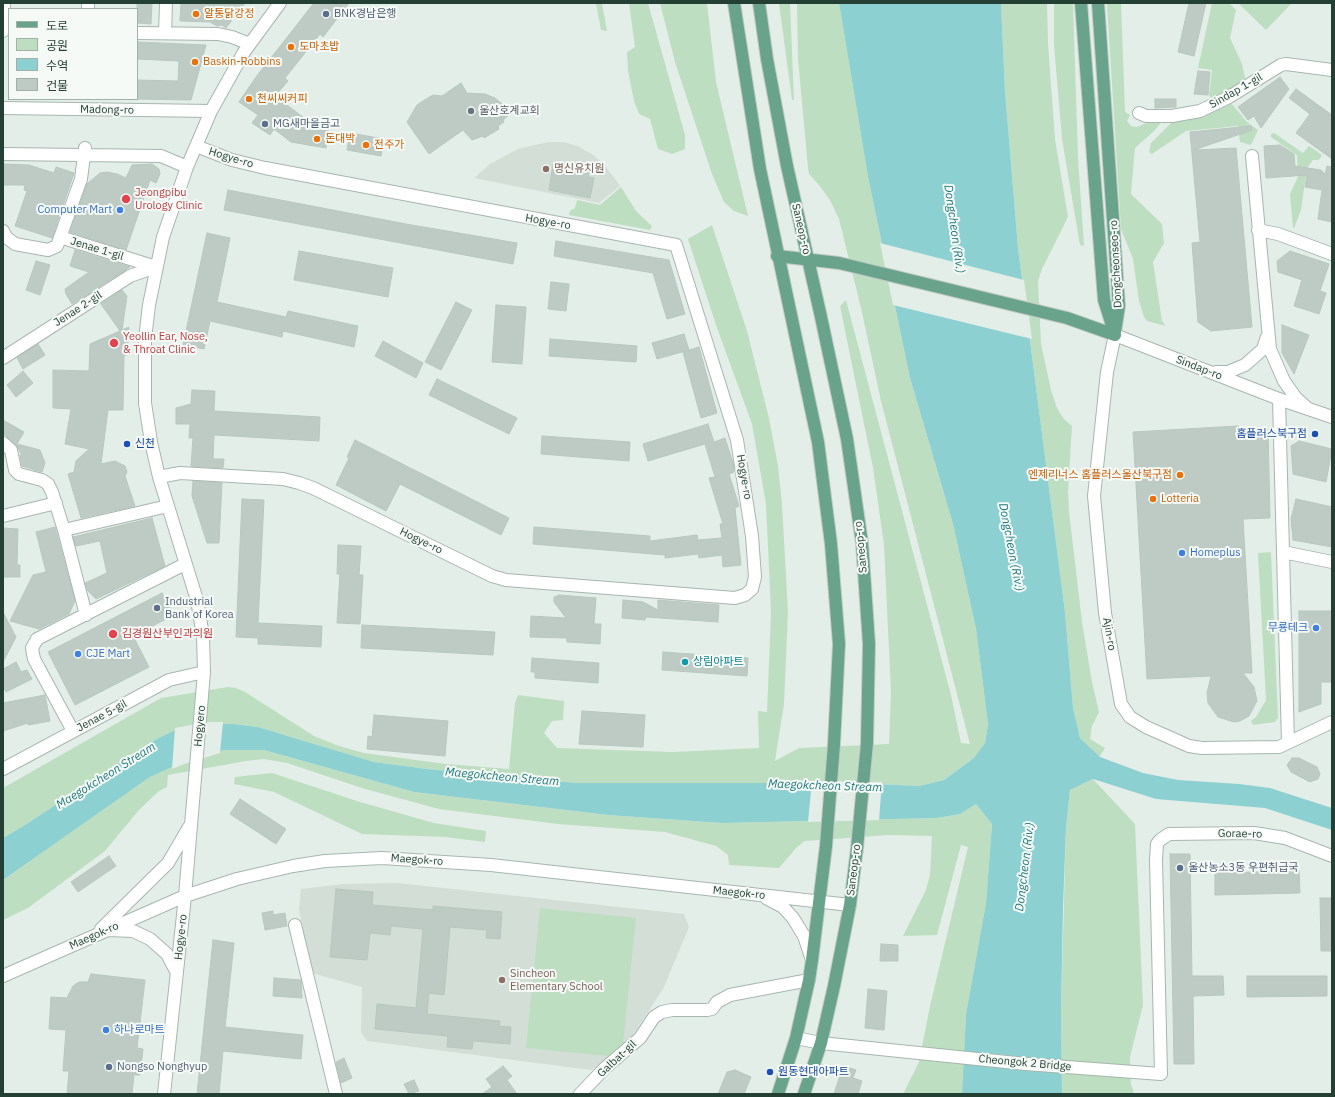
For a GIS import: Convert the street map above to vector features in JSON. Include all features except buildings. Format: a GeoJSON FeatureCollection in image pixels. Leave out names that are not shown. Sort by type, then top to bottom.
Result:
{"type":"FeatureCollection","features":[{"type":"Feature","properties":{"kind":"main road"},"geometry":{"type":"LineString","coordinates":[[734,3],[759,162],[777,256],[793,322],[818,442],[831,544],[839,644],[834,744],[820,902],[809,980],[796,1038],[778,1094]]}},
{"type":"Feature","properties":{"kind":"main road","name":"Saneop-ro"},"geometry":{"type":"LineString","coordinates":[[759,3],[767,59],[787,166],[846,439],[862,543],[869,644],[867,742],[850,905],[821,1043],[804,1094]]}},
{"type":"Feature","properties":{"kind":"main road","name":"Dongcheonseo-ro"},"geometry":{"type":"LineString","coordinates":[[1081,3],[1104,300],[1114,335]]}},
{"type":"Feature","properties":{"kind":"main road","name":"Dongcheonseo-ro"},"geometry":{"type":"LineString","coordinates":[[1098,3],[1120,306],[1114,335]]}},
{"type":"Feature","properties":{"kind":"main road","name":"Sindap-ro"},"geometry":{"type":"LineString","coordinates":[[777,256],[829,260],[1067,318],[1114,335]]}},
{"type":"Feature","properties":{"kind":"street"},"geometry":{"type":"LineString","coordinates":[[3,31],[4,3]]}},
{"type":"Feature","properties":{"kind":"street"},"geometry":{"type":"LineString","coordinates":[[166,3],[166,33]]}},
{"type":"Feature","properties":{"kind":"street","name":"Hogye-ro"},"geometry":{"type":"LineString","coordinates":[[204,672],[203,636],[197,600],[159,478],[145,402],[144,364],[149,305],[156,267],[172,208],[196,146],[211,112],[250,44],[280,3]]}},
{"type":"Feature","properties":{"kind":"street"},"geometry":{"type":"LineString","coordinates":[[138,33],[218,34],[232,37],[250,44]]}},
{"type":"Feature","properties":{"kind":"street","name":"Sindap 1-gil"},"geometry":{"type":"LineString","coordinates":[[1140,113],[1146,116],[1172,116],[1200,111],[1229,97],[1281,65],[1286,64],[1332,70]]}},
{"type":"Feature","properties":{"kind":"street","name":"Madong-ro"},"geometry":{"type":"LineString","coordinates":[[3,108],[87,104],[211,112]]}},
{"type":"Feature","properties":{"kind":"street","name":"Hogye-ro"},"geometry":{"type":"LineString","coordinates":[[159,478],[180,473],[283,479],[299,482],[492,576],[506,580],[735,598],[745,596],[752,589],[755,577],[752,536],[737,440],[676,245],[265,168],[232,160],[196,146]]}},
{"type":"Feature","properties":{"kind":"street"},"geometry":{"type":"LineString","coordinates":[[3,154],[85,152],[160,156],[187,167]]}},
{"type":"Feature","properties":{"kind":"street"},"geometry":{"type":"LineString","coordinates":[[60,237],[81,180],[85,152]]}},
{"type":"Feature","properties":{"kind":"street"},"geometry":{"type":"LineString","coordinates":[[1252,156],[1267,336],[1274,361],[1284,381],[1296,398],[1310,410]]}},
{"type":"Feature","properties":{"kind":"street"},"geometry":{"type":"LineString","coordinates":[[1258,230],[1278,234],[1332,254]]}},
{"type":"Feature","properties":{"kind":"street","name":"Jenae 1-gil"},"geometry":{"type":"LineString","coordinates":[[4,236],[15,244],[48,250],[57,246],[60,237],[156,267]]}},
{"type":"Feature","properties":{"kind":"street","name":"Jenae 2-gil"},"geometry":{"type":"LineString","coordinates":[[3,358],[130,276],[156,267]]}},
{"type":"Feature","properties":{"kind":"street","name":"Sindap-ro"},"geometry":{"type":"LineString","coordinates":[[1114,335],[1279,399],[1332,417]]}},
{"type":"Feature","properties":{"kind":"street","name":"Ajin-ro"},"geometry":{"type":"LineString","coordinates":[[1114,335],[1107,372],[1094,502],[1102,591],[1121,704],[1130,717],[1137,722],[1195,747],[1274,748],[1332,722]]}},
{"type":"Feature","properties":{"kind":"street"},"geometry":{"type":"LineString","coordinates":[[1206,371],[1228,372],[1245,365],[1263,349],[1267,336]]}},
{"type":"Feature","properties":{"kind":"street"},"geometry":{"type":"LineString","coordinates":[[1279,399],[1288,743]]}},
{"type":"Feature","properties":{"kind":"street"},"geometry":{"type":"LineString","coordinates":[[3,443],[11,450],[15,470],[19,474],[42,480],[48,484],[64,530],[86,614]]}},
{"type":"Feature","properties":{"kind":"street"},"geometry":{"type":"LineString","coordinates":[[3,516],[56,504]]}},
{"type":"Feature","properties":{"kind":"street"},"geometry":{"type":"LineString","coordinates":[[64,530],[168,506]]}},
{"type":"Feature","properties":{"kind":"street"},"geometry":{"type":"LineString","coordinates":[[1283,552],[1332,562]]}},
{"type":"Feature","properties":{"kind":"street"},"geometry":{"type":"LineString","coordinates":[[73,731],[34,659],[32,648],[37,640],[185,564]]}},
{"type":"Feature","properties":{"kind":"street","name":"Jenae 5-gil"},"geometry":{"type":"LineString","coordinates":[[3,769],[169,680],[204,672]]}},
{"type":"Feature","properties":{"kind":"street","name":"Hogyero"},"geometry":{"type":"LineString","coordinates":[[195,780],[204,672]]}},
{"type":"Feature","properties":{"kind":"street","name":"Hogye-ro"},"geometry":{"type":"LineString","coordinates":[[164,1094],[185,896],[195,780]]}},
{"type":"Feature","properties":{"kind":"street"},"geometry":{"type":"LineString","coordinates":[[95,935],[168,863],[191,824]]}},
{"type":"Feature","properties":{"kind":"street","name":"Gorae-ro"},"geometry":{"type":"LineString","coordinates":[[1156,1074],[1161,1074],[1156,851],[1160,840],[1169,834],[1254,833],[1285,838],[1332,856]]}},
{"type":"Feature","properties":{"kind":"street","name":"Maegok-ro"},"geometry":{"type":"LineString","coordinates":[[3,976],[185,896],[237,879],[293,866],[325,861],[382,858],[491,865],[850,905]]}},
{"type":"Feature","properties":{"kind":"street"},"geometry":{"type":"LineString","coordinates":[[760,895],[783,907],[793,918],[804,936],[812,960]]}},
{"type":"Feature","properties":{"kind":"street"},"geometry":{"type":"LineString","coordinates":[[295,925],[336,1094]]}},
{"type":"Feature","properties":{"kind":"street"},"geometry":{"type":"LineString","coordinates":[[108,930],[133,931],[150,939],[167,954],[177,973]]}},
{"type":"Feature","properties":{"kind":"street","name":"Galbat-gil"},"geometry":{"type":"LineString","coordinates":[[580,1094],[605,1068],[640,1038],[654,1017],[662,1012],[672,1010],[712,1009],[717,1002],[730,995],[809,980]]}},
{"type":"Feature","properties":{"kind":"street","name":"Cheongok 2 Bridge"},"geometry":{"type":"LineString","coordinates":[[796,1038],[821,1043],[1026,1064],[1156,1074]]}},
{"type":"Feature","properties":{"kind":"shaded area","name":"명신유치원"},"geometry":{"type":"Polygon","coordinates":[[[548,142],[563,142],[578,146],[593,155],[604,164],[620,186],[599,203],[474,178],[490,164],[518,149],[548,142]]]}},
{"type":"Feature","properties":{"kind":"shaded area","name":"Sincheon Elementary School"},"geometry":{"type":"Polygon","coordinates":[[[397,883],[684,914],[689,927],[664,987],[626,1046],[611,1058],[591,1070],[367,1041],[361,1032],[362,987],[312,973],[299,910],[301,889],[344,884],[397,883]]]}},
{"type":"Feature","properties":{"kind":"green space"},"geometry":{"type":"Polygon","coordinates":[[[596,3],[602,3],[607,31],[601,30],[596,3]]]}},
{"type":"Feature","properties":{"kind":"green space"},"geometry":{"type":"Polygon","coordinates":[[[629,3],[648,3],[685,135],[685,149],[672,154],[658,149],[650,119],[639,114],[634,101],[628,71],[627,52],[635,47],[629,3]]]}},
{"type":"Feature","properties":{"kind":"green space"},"geometry":{"type":"Polygon","coordinates":[[[660,3],[707,3],[716,82],[748,216],[734,211],[724,202],[712,174],[675,62],[660,3]]]}},
{"type":"Feature","properties":{"kind":"green space"},"geometry":{"type":"Polygon","coordinates":[[[779,3],[790,3],[794,100],[792,100],[779,3]]]}},
{"type":"Feature","properties":{"kind":"green space"},"geometry":{"type":"Polygon","coordinates":[[[797,3],[839,3],[868,177],[910,378],[953,524],[976,629],[988,724],[985,743],[974,758],[944,780],[919,786],[854,783],[577,783],[427,769],[374,762],[258,727],[233,724],[205,724],[155,740],[3,838],[3,788],[161,698],[228,687],[236,688],[245,692],[314,736],[339,746],[364,753],[446,764],[509,769],[515,703],[518,695],[564,701],[563,720],[552,721],[544,733],[557,748],[672,752],[759,748],[758,711],[767,712],[771,612],[766,504],[752,424],[716,325],[688,239],[712,225],[747,331],[769,418],[778,466],[782,504],[788,612],[784,704],[775,761],[799,748],[889,744],[891,692],[884,545],[873,468],[840,306],[846,300],[951,695],[961,743],[970,744],[881,401],[861,308],[839,219],[830,200],[809,174],[798,59],[797,3]]]}},
{"type":"Feature","properties":{"kind":"green space"},"geometry":{"type":"Polygon","coordinates":[[[1001,3],[1047,3],[1048,44],[1055,139],[1068,217],[1042,269],[1038,281],[1041,344],[1051,390],[1057,408],[1064,419],[1072,426],[1068,491],[1069,512],[1082,622],[1092,682],[1099,712],[1092,726],[1090,739],[1105,748],[1099,757],[1080,738],[1073,708],[1065,612],[1018,248],[1005,91],[1001,3]]]}},
{"type":"Feature","properties":{"kind":"green space"},"geometry":{"type":"Polygon","coordinates":[[[1054,3],[1073,3],[1078,158],[1084,246],[1080,245],[1062,139],[1054,45],[1054,3]]]}},
{"type":"Feature","properties":{"kind":"green space"},"geometry":{"type":"Polygon","coordinates":[[[1107,3],[1121,3],[1125,112],[1130,115],[1127,121],[1131,126],[1137,127],[1149,122],[1160,121],[1160,124],[1153,132],[1135,148],[1131,194],[1162,224],[1164,243],[1153,262],[1162,321],[1166,326],[1147,321],[1144,317],[1139,301],[1133,259],[1121,229],[1107,3]]]}},
{"type":"Feature","properties":{"kind":"green space"},"geometry":{"type":"Polygon","coordinates":[[[1212,3],[1229,3],[1236,10],[1230,38],[1242,64],[1246,82],[1213,99],[1209,96],[1212,70],[1198,68],[1212,3]]]}},
{"type":"Feature","properties":{"kind":"green space"},"geometry":{"type":"Polygon","coordinates":[[[1238,3],[1292,3],[1266,30],[1238,3]]]}},
{"type":"Feature","properties":{"kind":"green space"},"geometry":{"type":"Polygon","coordinates":[[[1231,103],[1247,122],[1258,130],[1251,145],[1240,142],[1238,126],[1186,131],[1152,154],[1149,152],[1151,143],[1172,122],[1203,114],[1231,103]]]}},
{"type":"Feature","properties":{"kind":"green space"},"geometry":{"type":"Polygon","coordinates":[[[1274,133],[1303,153],[1309,146],[1322,155],[1319,160],[1313,160],[1307,168],[1301,210],[1294,228],[1290,194],[1298,177],[1297,155],[1271,137],[1271,134],[1274,133]]]}},
{"type":"Feature","properties":{"kind":"green space"},"geometry":{"type":"Polygon","coordinates":[[[621,187],[636,211],[652,226],[650,230],[569,215],[570,211],[575,208],[577,200],[600,205],[621,187]]]}},
{"type":"Feature","properties":{"kind":"green space"},"geometry":{"type":"Polygon","coordinates":[[[1271,552],[1278,718],[1275,722],[1253,725],[1251,721],[1256,717],[1266,700],[1258,553],[1271,552]]]}},
{"type":"Feature","properties":{"kind":"green space"},"geometry":{"type":"Polygon","coordinates":[[[224,750],[264,750],[414,792],[608,815],[722,823],[937,818],[960,814],[976,804],[992,824],[986,903],[966,1014],[962,1094],[903,1094],[919,1062],[930,1006],[968,847],[961,845],[937,935],[903,936],[926,890],[930,875],[932,836],[889,835],[805,841],[797,847],[779,868],[729,865],[728,855],[716,846],[665,832],[558,824],[439,809],[365,789],[287,763],[264,759],[168,775],[167,787],[159,791],[139,810],[105,851],[28,908],[3,920],[3,880],[150,777],[183,762],[224,750]]]}},
{"type":"Feature","properties":{"kind":"green space"},"geometry":{"type":"Polygon","coordinates":[[[272,773],[360,802],[434,823],[486,831],[485,842],[445,837],[362,834],[274,792],[234,784],[235,777],[272,773]]]}},
{"type":"Feature","properties":{"kind":"green space"},"geometry":{"type":"Polygon","coordinates":[[[1093,779],[1135,824],[1143,1005],[1130,1057],[1131,1084],[1134,1094],[1062,1094],[1061,1010],[1066,828],[1070,790],[1093,779]]]}},
{"type":"Feature","properties":{"kind":"green space"},"geometry":{"type":"Polygon","coordinates":[[[540,908],[636,918],[623,1044],[610,1056],[526,1048],[540,908]]]}},
{"type":"Feature","properties":{"kind":"water"},"geometry":{"type":"Polygon","coordinates":[[[839,3],[1001,3],[1005,91],[1018,248],[1065,612],[1073,708],[1080,738],[1100,757],[1143,773],[1178,780],[1239,784],[1270,788],[1332,808],[1332,830],[1265,808],[1156,799],[1093,779],[1070,790],[1066,828],[1063,907],[1061,1010],[1062,1094],[962,1094],[966,1014],[986,903],[992,824],[976,804],[960,814],[937,818],[722,823],[608,815],[414,792],[264,750],[224,750],[183,762],[150,777],[3,880],[3,838],[155,740],[182,727],[205,724],[233,724],[258,727],[374,762],[427,769],[577,783],[854,783],[919,786],[944,780],[974,758],[985,743],[988,724],[976,629],[953,524],[910,378],[868,177],[839,3]]]}},
{"type":"Feature","properties":{"kind":"pier"},"geometry":{"type":"Polygon","coordinates":[[[880,243],[1024,280],[1032,339],[893,305],[880,243]]]}},
{"type":"Feature","properties":{"kind":"pier"},"geometry":{"type":"Polygon","coordinates":[[[205,722],[223,722],[220,753],[172,769],[175,728],[205,722]]]}},
{"type":"Feature","properties":{"kind":"pier"},"geometry":{"type":"Polygon","coordinates":[[[812,781],[882,782],[879,820],[808,822],[812,781]]]}},
{"type":"Feature","properties":{"kind":"place","name":"알통닭강정"},"geometry":{"type":"Point","coordinates":[196,14]}},
{"type":"Feature","properties":{"kind":"place","name":"BNK경남은행"},"geometry":{"type":"Point","coordinates":[326,14]}},
{"type":"Feature","properties":{"kind":"place","name":"도마초밥"},"geometry":{"type":"Point","coordinates":[291,47]}},
{"type":"Feature","properties":{"kind":"place","name":"Baskin-Robbins"},"geometry":{"type":"Point","coordinates":[195,62]}},
{"type":"Feature","properties":{"kind":"place","name":"천씨씨커피"},"geometry":{"type":"Point","coordinates":[249,99]}},
{"type":"Feature","properties":{"kind":"place","name":"울산호계교회"},"geometry":{"type":"Point","coordinates":[471,111]}},
{"type":"Feature","properties":{"kind":"place","name":"MG새마을금고"},"geometry":{"type":"Point","coordinates":[265,124]}},
{"type":"Feature","properties":{"kind":"place","name":"돈대박"},"geometry":{"type":"Point","coordinates":[317,139]}},
{"type":"Feature","properties":{"kind":"place","name":"전주가"},"geometry":{"type":"Point","coordinates":[366,145]}},
{"type":"Feature","properties":{"kind":"place","name":"명신유치원"},"geometry":{"type":"Point","coordinates":[546,169]}},
{"type":"Feature","properties":{"kind":"place","name":"Jeongpibu Urology Clinic"},"geometry":{"type":"Point","coordinates":[126,199]}},
{"type":"Feature","properties":{"kind":"place","name":"Computer Mart"},"geometry":{"type":"Point","coordinates":[120,210]}},
{"type":"Feature","properties":{"kind":"place","name":"Yeollin Ear, Nose, & Throat Clinic"},"geometry":{"type":"Point","coordinates":[114,343]}},
{"type":"Feature","properties":{"kind":"place","name":"홈플러스북구점"},"geometry":{"type":"Point","coordinates":[1315,434]}},
{"type":"Feature","properties":{"kind":"place","name":"신천"},"geometry":{"type":"Point","coordinates":[127,444]}},
{"type":"Feature","properties":{"kind":"place","name":"엔제리너스 홈플러스울산북구점"},"geometry":{"type":"Point","coordinates":[1180,475]}},
{"type":"Feature","properties":{"kind":"place","name":"Lotteria"},"geometry":{"type":"Point","coordinates":[1153,499]}},
{"type":"Feature","properties":{"kind":"place","name":"Homeplus"},"geometry":{"type":"Point","coordinates":[1182,553]}},
{"type":"Feature","properties":{"kind":"place","name":"Industrial Bank of Korea"},"geometry":{"type":"Point","coordinates":[157,608]}},
{"type":"Feature","properties":{"kind":"place","name":"무룡테크"},"geometry":{"type":"Point","coordinates":[1316,628]}},
{"type":"Feature","properties":{"kind":"place","name":"김경원산부인과의원"},"geometry":{"type":"Point","coordinates":[113,634]}},
{"type":"Feature","properties":{"kind":"place","name":"CJE Mart"},"geometry":{"type":"Point","coordinates":[78,654]}},
{"type":"Feature","properties":{"kind":"place","name":"상림아파트"},"geometry":{"type":"Point","coordinates":[685,662]}},
{"type":"Feature","properties":{"kind":"place","name":"울산농소3동 우편취급국"},"geometry":{"type":"Point","coordinates":[1180,868]}},
{"type":"Feature","properties":{"kind":"place","name":"Sincheon Elementary School"},"geometry":{"type":"Point","coordinates":[502,980]}},
{"type":"Feature","properties":{"kind":"place","name":"하나로마트"},"geometry":{"type":"Point","coordinates":[106,1030]}},
{"type":"Feature","properties":{"kind":"place","name":"Nongso Nonghyup"},"geometry":{"type":"Point","coordinates":[109,1067]}},
{"type":"Feature","properties":{"kind":"place","name":"원동현대아파트"},"geometry":{"type":"Point","coordinates":[770,1072]}},
{"type":"Feature","properties":{"kind":"water label","name":"Dongcheon (Riv.)"},"geometry":{"type":"Point","coordinates":[954,229]}},
{"type":"Feature","properties":{"kind":"water label","name":"Dongcheon (Riv.)"},"geometry":{"type":"Point","coordinates":[1011,547]}},
{"type":"Feature","properties":{"kind":"water label","name":"Maegokcheon Stream"},"geometry":{"type":"Point","coordinates":[106,776]}},
{"type":"Feature","properties":{"kind":"water label","name":"Maegokcheon Stream"},"geometry":{"type":"Point","coordinates":[502,777]}},
{"type":"Feature","properties":{"kind":"water label","name":"Maegokcheon Stream"},"geometry":{"type":"Point","coordinates":[825,786]}},
{"type":"Feature","properties":{"kind":"water label","name":"Dongcheon (Riv.)"},"geometry":{"type":"Point","coordinates":[1025,867]}}]}
